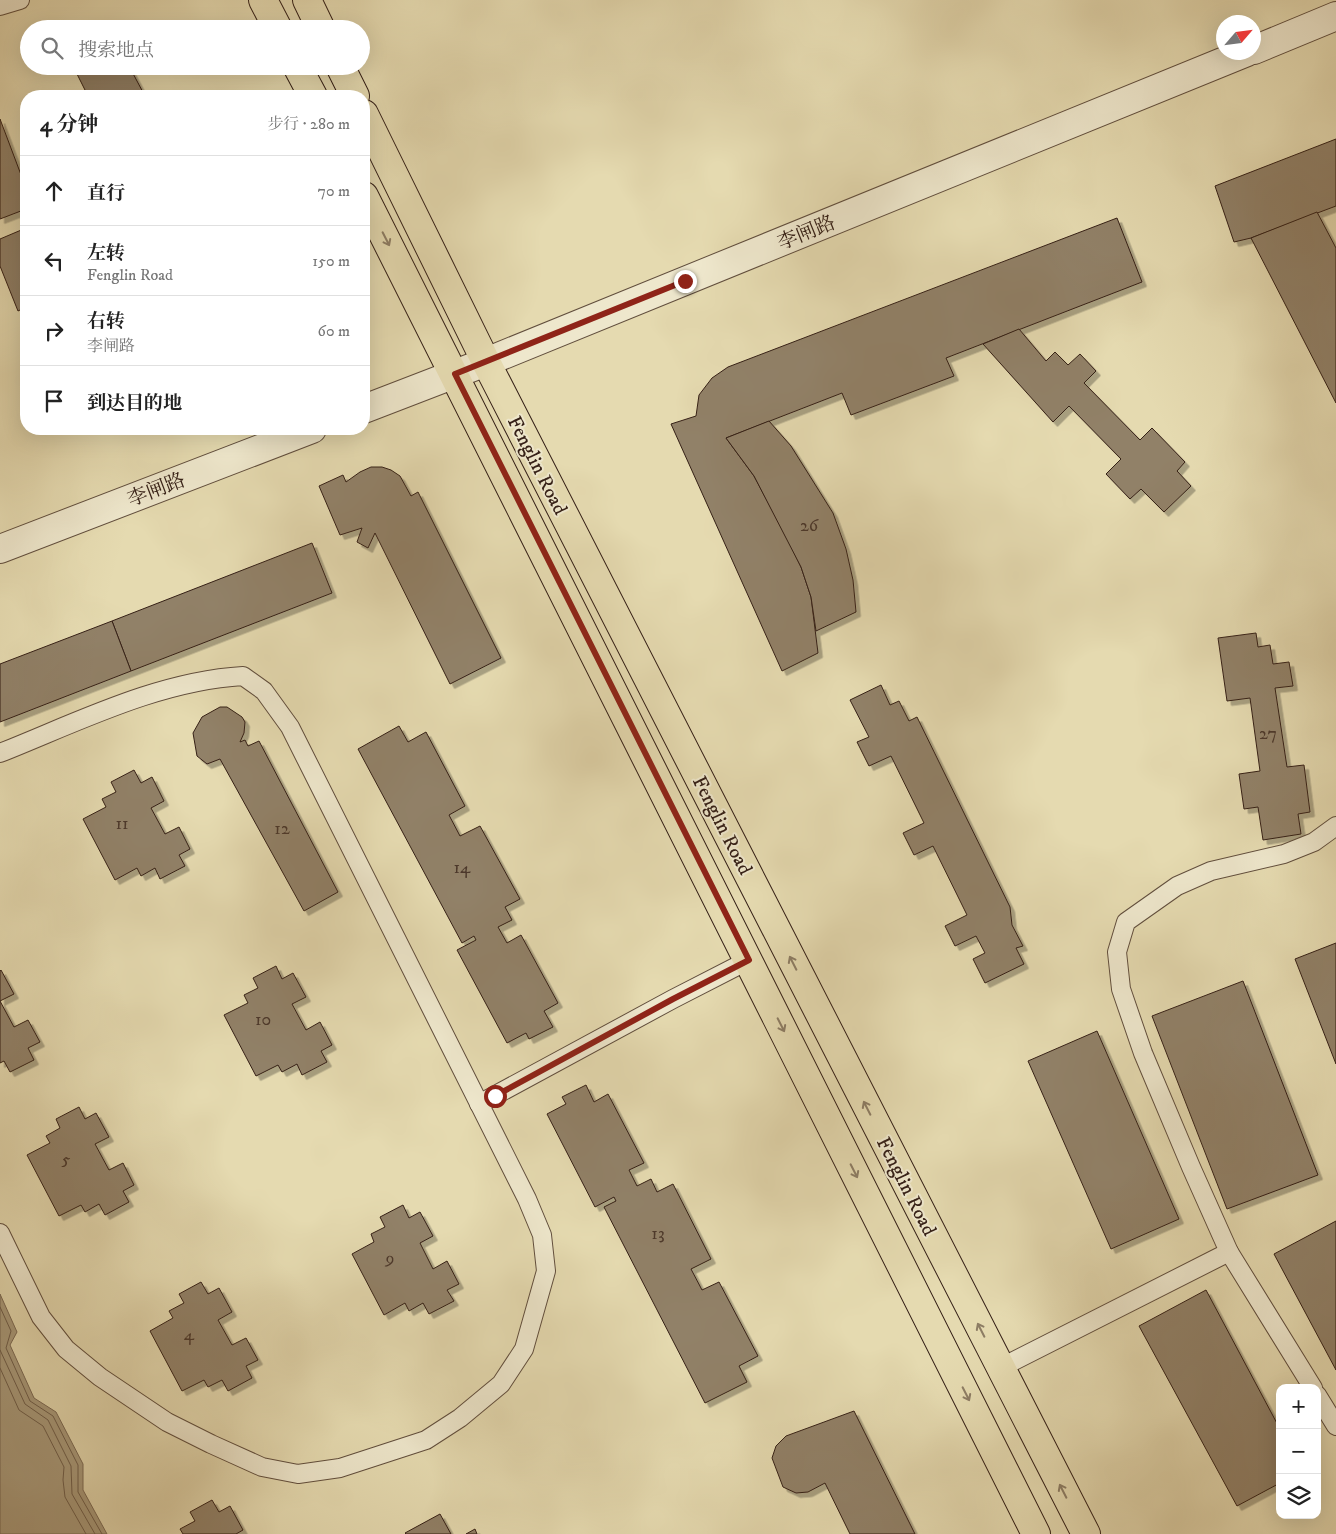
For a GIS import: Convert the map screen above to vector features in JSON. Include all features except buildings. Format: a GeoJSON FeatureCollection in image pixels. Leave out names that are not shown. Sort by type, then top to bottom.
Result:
{"type":"FeatureCollection","features":[{"type":"Feature","properties":{"kind":"main road"},"geometry":{"type":"LineString","coordinates":[[263,0],[273,20]]}},
{"type":"Feature","properties":{"kind":"main road"},"geometry":{"type":"LineString","coordinates":[[307,0],[317,20]]}},
{"type":"Feature","properties":{"kind":"main road"},"geometry":{"type":"LineString","coordinates":[[302,75],[310,90]]}},
{"type":"Feature","properties":{"kind":"main road"},"geometry":{"type":"LineString","coordinates":[[344,75],[352,90]]}},
{"type":"Feature","properties":{"kind":"main road","name":"Fenglin Road"},"geometry":{"type":"LineString","coordinates":[[370,126],[486,362],[1086,1534]]}},
{"type":"Feature","properties":{"kind":"main road","name":"Fenglin Road"},"geometry":{"type":"LineString","coordinates":[[370,208],[1036,1534]]}},
{"type":"Feature","properties":{"kind":"street"},"geometry":{"type":"LineString","coordinates":[[1261,47],[1336,16]]}},
{"type":"Feature","properties":{"kind":"street","name":"李闸路"},"geometry":{"type":"LineString","coordinates":[[370,407],[486,362],[1227,60]]}},
{"type":"Feature","properties":{"kind":"street","name":"李闸路"},"geometry":{"type":"LineString","coordinates":[[0,549],[296,435]]}},
{"type":"Feature","properties":{"kind":"lane"},"geometry":{"type":"LineString","coordinates":[[0,6],[20,0]]}},
{"type":"Feature","properties":{"kind":"lane"},"geometry":{"type":"LineString","coordinates":[[0,753],[160,691],[211,678],[243,676],[264,692],[290,728],[527,1199],[542,1235],[546,1271],[524,1349],[502,1384],[460,1418],[426,1440],[340,1468],[298,1474],[262,1467],[167,1422],[100,1378],[66,1349],[40,1317],[0,1233]]}},
{"type":"Feature","properties":{"kind":"lane"},"geometry":{"type":"LineString","coordinates":[[1310,1384],[1229,1252],[1191,1167],[1143,1053],[1121,989],[1117,952],[1126,922],[1177,886],[1211,871],[1284,854],[1314,842],[1336,826]]}},
{"type":"Feature","properties":{"kind":"lane"},"geometry":{"type":"LineString","coordinates":[[479,1104],[749,960]]}},
{"type":"Feature","properties":{"kind":"lane"},"geometry":{"type":"LineString","coordinates":[[1000,1368],[1229,1252]]}},
{"type":"Feature","properties":{"kind":"lane"},"geometry":{"type":"LineString","coordinates":[[1321,1402],[1336,1426]]}},
{"type":"Feature","properties":{"kind":"water"},"geometry":{"type":"Polygon","coordinates":[[[0,1294],[17,1332],[10,1345],[34,1398],[56,1412],[83,1464],[83,1490],[107,1534],[0,1534],[0,1294]]]}},
{"type":"Feature","properties":{"kind":"route"},"geometry":{"type":"LineString","coordinates":[[495,1096],[749,960],[455,374],[685,281]]}}]}
